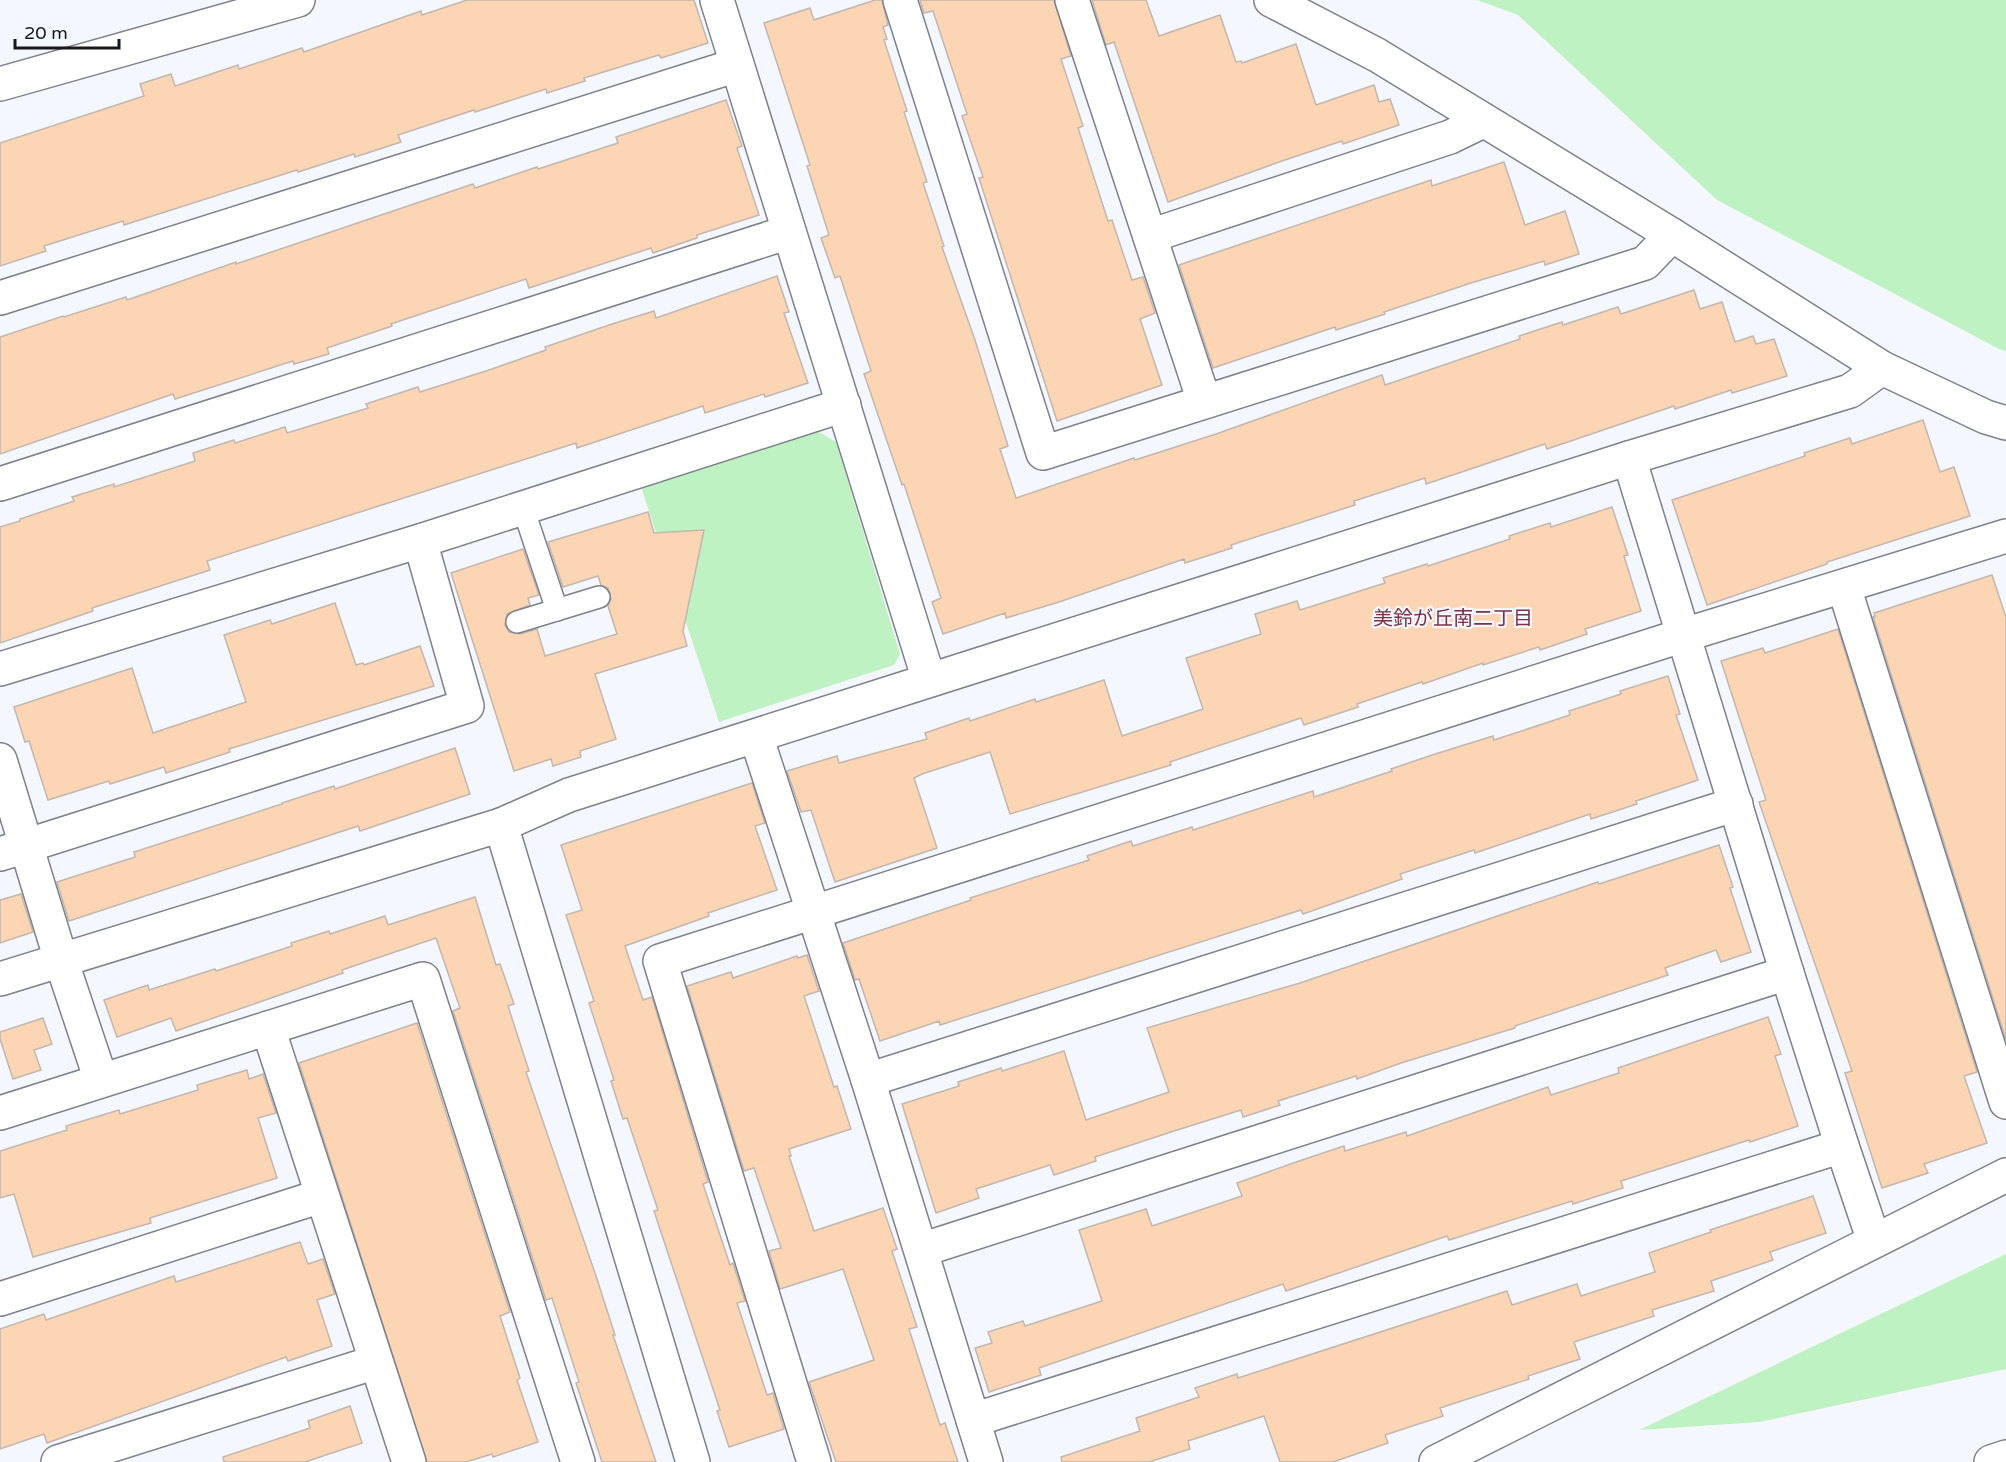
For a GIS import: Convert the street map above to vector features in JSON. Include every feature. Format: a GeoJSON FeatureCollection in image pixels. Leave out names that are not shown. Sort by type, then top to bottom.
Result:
{"type":"FeatureCollection","features":[{"type":"Feature","properties":{"kind":"street"},"geometry":{"type":"LineString","coordinates":[[0,84],[226,10],[298,0]]}},
{"type":"Feature","properties":{"kind":"street"},"geometry":{"type":"LineString","coordinates":[[717,0],[929,680]]}},
{"type":"Feature","properties":{"kind":"street"},"geometry":{"type":"LineString","coordinates":[[900,0],[1043,453],[1645,263],[1672,235]]}},
{"type":"Feature","properties":{"kind":"street"},"geometry":{"type":"LineString","coordinates":[[1072,0],[1204,401]]}},
{"type":"Feature","properties":{"kind":"street"},"geometry":{"type":"LineString","coordinates":[[1271,0],[1377,56],[1672,235],[1882,369],[1986,417],[2006,423]]}},
{"type":"Feature","properties":{"kind":"street"},"geometry":{"type":"LineString","coordinates":[[0,298],[737,65]]}},
{"type":"Feature","properties":{"kind":"street"},"geometry":{"type":"LineString","coordinates":[[1150,236],[1450,137],[1482,121]]}},
{"type":"Feature","properties":{"kind":"street"},"geometry":{"type":"LineString","coordinates":[[0,484],[789,232]]}},
{"type":"Feature","properties":{"kind":"street"},"geometry":{"type":"LineString","coordinates":[[0,979],[501,825],[569,795],[1629,458],[1850,391],[1882,369]]}},
{"type":"Feature","properties":{"kind":"street"},"geometry":{"type":"LineString","coordinates":[[0,669],[420,541],[844,405]]}},
{"type":"Feature","properties":{"kind":"street"},"geometry":{"type":"LineString","coordinates":[[1629,458],[1787,973],[1874,1241]]}},
{"type":"Feature","properties":{"kind":"street"},"geometry":{"type":"LineString","coordinates":[[814,1462],[660,961],[1684,635],[2006,536]]}},
{"type":"Feature","properties":{"kind":"street"},"geometry":{"type":"LineString","coordinates":[[13,850],[467,706],[420,541]]}},
{"type":"Feature","properties":{"kind":"street"},"geometry":{"type":"LineString","coordinates":[[1844,587],[2006,1102]]}},
{"type":"Feature","properties":{"kind":"street"},"geometry":{"type":"LineString","coordinates":[[756,736],[868,1080],[986,1462]]}},
{"type":"Feature","properties":{"kind":"street"},"geometry":{"type":"LineString","coordinates":[[0,760],[13,850],[61,960],[101,1080]]}},
{"type":"Feature","properties":{"kind":"street"},"geometry":{"type":"LineString","coordinates":[[868,1080],[1736,804]]}},
{"type":"Feature","properties":{"kind":"street"},"geometry":{"type":"LineString","coordinates":[[501,825],[693,1462]]}},
{"type":"Feature","properties":{"kind":"street"},"geometry":{"type":"LineString","coordinates":[[921,1250],[1787,973]]}},
{"type":"Feature","properties":{"kind":"street"},"geometry":{"type":"LineString","coordinates":[[0,1113],[423,979],[578,1462]]}},
{"type":"Feature","properties":{"kind":"street"},"geometry":{"type":"LineString","coordinates":[[268,1028],[408,1462]]}},
{"type":"Feature","properties":{"kind":"street"},"geometry":{"type":"LineString","coordinates":[[973,1420],[1842,1146]]}},
{"type":"Feature","properties":{"kind":"street"},"geometry":{"type":"LineString","coordinates":[[1436,1462],[2006,1175]]}},
{"type":"Feature","properties":{"kind":"street"},"geometry":{"type":"LineString","coordinates":[[0,1299],[321,1196]]}},
{"type":"Feature","properties":{"kind":"street"},"geometry":{"type":"LineString","coordinates":[[58,1462],[376,1362]]}},
{"type":"Feature","properties":{"kind":"street"},"geometry":{"type":"LineString","coordinates":[[1992,1462],[2006,1457]]}},
{"type":"Feature","properties":{"kind":"lane"},"geometry":{"type":"LineString","coordinates":[[523,508],[557,610]]}},
{"type":"Feature","properties":{"kind":"lane"},"geometry":{"type":"LineString","coordinates":[[517,622],[599,597]]}},
{"type":"Feature","properties":{"kind":"green space"},"geometry":{"type":"Polygon","coordinates":[[[1477,0],[2006,0],[2006,351],[1717,200],[1518,15],[1477,0]]]}},
{"type":"Feature","properties":{"kind":"green space"},"geometry":{"type":"Polygon","coordinates":[[[812,428],[836,442],[900,654],[894,665],[719,722],[640,484],[812,428]]]}},
{"type":"Feature","properties":{"kind":"green space"},"geometry":{"type":"Polygon","coordinates":[[[2006,1254],[2006,1369],[1760,1422],[1639,1430],[2006,1254]]]}},
{"type":"Feature","properties":{"kind":"building"},"geometry":{"type":"Polygon","coordinates":[[[467,0],[694,0],[708,43],[584,78],[585,81],[547,93],[546,89],[475,112],[474,110],[398,135],[401,142],[355,157],[354,154],[298,172],[297,170],[124,225],[123,221],[44,246],[46,251],[0,266],[0,143],[144,96],[140,84],[171,74],[175,86],[238,65],[239,69],[302,48],[304,52],[421,11],[422,15],[467,0]]]}},
{"type":"Feature","properties":{"kind":"building"},"geometry":{"type":"Polygon","coordinates":[[[875,0],[882,0],[888,25],[883,27],[887,39],[884,40],[927,182],[923,183],[944,246],[942,247],[975,340],[1008,446],[1000,449],[1016,498],[1134,458],[1135,460],[1216,434],[1382,375],[1385,385],[1520,339],[1519,336],[1562,322],[1563,325],[1618,307],[1621,314],[1694,290],[1700,309],[1722,302],[1735,342],[1753,336],[1756,344],[1774,339],[1787,376],[1732,393],[1731,390],[1675,409],[1674,406],[1547,449],[1545,444],[1426,484],[1425,478],[1354,501],[1355,505],[1231,545],[1232,548],[1185,563],[1184,559],[1059,602],[1006,618],[1005,613],[943,634],[932,602],[941,598],[904,484],[902,485],[864,374],[871,371],[840,276],[835,278],[821,238],[829,235],[807,166],[810,165],[764,23],[810,8],[814,20],[875,0]]]}},
{"type":"Feature","properties":{"kind":"building"},"geometry":{"type":"Polygon","coordinates":[[[920,0],[1054,0],[1071,56],[1061,59],[1083,126],[1078,128],[1108,221],[1112,220],[1132,280],[1143,277],[1155,313],[1140,319],[1162,385],[1057,421],[979,178],[983,177],[962,116],[967,114],[933,11],[924,13],[920,0]]]}},
{"type":"Feature","properties":{"kind":"building"},"geometry":{"type":"Polygon","coordinates":[[[1092,0],[1146,0],[1159,36],[1220,15],[1236,62],[1241,61],[1242,63],[1296,44],[1316,105],[1374,85],[1379,102],[1390,99],[1399,125],[1282,161],[1168,202],[1114,42],[1106,45],[1092,0]]]}},
{"type":"Feature","properties":{"kind":"building"},"geometry":{"type":"Polygon","coordinates":[[[726,100],[742,146],[737,148],[759,215],[697,235],[697,238],[653,253],[651,248],[529,288],[526,279],[327,348],[329,354],[294,364],[293,361],[175,399],[173,394],[0,454],[0,337],[126,297],[127,300],[473,184],[475,188],[618,143],[616,137],[726,100]]]}},
{"type":"Feature","properties":{"kind":"building"},"geometry":{"type":"Polygon","coordinates":[[[1504,162],[1525,225],[1565,211],[1579,254],[1545,265],[1544,261],[1471,283],[1384,312],[1385,314],[1336,330],[1335,327],[1213,368],[1179,265],[1431,180],[1432,186],[1504,162]]]}},
{"type":"Feature","properties":{"kind":"building"},"geometry":{"type":"Polygon","coordinates":[[[777,276],[789,312],[784,313],[808,383],[705,413],[703,406],[577,448],[576,443],[207,561],[210,570],[92,608],[93,611],[0,643],[0,527],[74,501],[72,497],[114,484],[114,487],[195,461],[193,453],[285,427],[287,433],[368,408],[366,404],[418,387],[420,392],[492,369],[546,350],[545,347],[612,324],[654,311],[656,318],[777,276]]]}},
{"type":"Feature","properties":{"kind":"building"},"geometry":{"type":"Polygon","coordinates":[[[1923,420],[1940,472],[1954,467],[1970,516],[1827,562],[1827,564],[1707,605],[1672,500],[1805,456],[1804,453],[1850,438],[1852,444],[1923,420]]]}},
{"type":"Feature","properties":{"kind":"building"},"geometry":{"type":"Polygon","coordinates":[[[1612,507],[1628,555],[1624,556],[1641,611],[1585,629],[1587,634],[1540,650],[1539,647],[1423,684],[1422,682],[1304,725],[1301,718],[1170,762],[1171,765],[1010,814],[990,752],[922,774],[914,778],[937,848],[835,882],[811,810],[801,812],[787,771],[837,756],[839,763],[927,739],[925,733],[969,718],[970,721],[1035,699],[1036,702],[1104,680],[1122,736],[1203,709],[1186,658],[1261,634],[1255,614],[1297,601],[1300,610],[1385,583],[1383,578],[1510,539],[1509,536],[1550,523],[1551,527],[1612,507]]]}},
{"type":"Feature","properties":{"kind":"building"},"geometry":{"type":"Polygon","coordinates":[[[648,512],[654,533],[704,530],[683,631],[687,646],[595,674],[616,739],[580,751],[581,757],[553,766],[551,759],[514,771],[451,573],[523,549],[539,595],[528,598],[530,605],[507,614],[505,625],[509,632],[520,634],[537,629],[545,656],[617,634],[608,606],[611,599],[608,588],[601,585],[598,576],[563,587],[548,542],[648,512]]]}},
{"type":"Feature","properties":{"kind":"building"},"geometry":{"type":"Polygon","coordinates":[[[1992,575],[2006,617],[2006,1040],[1873,617],[1875,617],[1874,613],[1992,575]]]}},
{"type":"Feature","properties":{"kind":"building"},"geometry":{"type":"Polygon","coordinates":[[[335,603],[356,665],[363,663],[364,665],[420,646],[434,686],[229,749],[230,752],[166,773],[164,767],[48,800],[29,741],[25,742],[14,707],[132,668],[153,733],[246,702],[224,635],[270,620],[272,624],[335,603]]]}},
{"type":"Feature","properties":{"kind":"building"},"geometry":{"type":"Polygon","coordinates":[[[1838,629],[1977,1072],[1964,1076],[1987,1143],[1924,1164],[1928,1173],[1882,1188],[1845,1073],[1852,1071],[1759,802],[1766,800],[1721,661],[1763,648],[1765,653],[1838,629]]]}},
{"type":"Feature","properties":{"kind":"building"},"geometry":{"type":"Polygon","coordinates":[[[1668,676],[1680,714],[1676,715],[1698,780],[1591,819],[1590,814],[1475,853],[1474,850],[1400,874],[1402,879],[1303,914],[1301,910],[940,1025],[939,1021],[880,1041],[859,979],[855,980],[843,943],[971,900],[970,898],[1089,860],[1087,856],[1131,841],[1133,846],[1192,827],[1193,830],[1313,791],[1314,797],[1432,755],[1493,736],[1494,740],[1570,715],[1569,711],[1621,694],[1620,691],[1668,676]]]}},
{"type":"Feature","properties":{"kind":"building"},"geometry":{"type":"Polygon","coordinates":[[[455,748],[470,794],[360,831],[358,826],[69,921],[57,882],[135,857],[134,852],[334,786],[335,789],[455,748]]]}},
{"type":"Feature","properties":{"kind":"building"},"geometry":{"type":"Polygon","coordinates":[[[752,783],[765,823],[755,826],[777,890],[708,913],[709,916],[625,946],[643,1000],[652,997],[708,1182],[703,1184],[730,1265],[733,1263],[745,1301],[737,1303],[767,1395],[773,1393],[784,1429],[729,1447],[717,1411],[720,1410],[654,1211],[658,1210],[627,1118],[623,1119],[611,1081],[614,1080],[589,1003],[594,1001],[566,915],[582,910],[561,845],[752,783]]]}},
{"type":"Feature","properties":{"kind":"building"},"geometry":{"type":"Polygon","coordinates":[[[1719,845],[1751,952],[1721,962],[1716,950],[1665,968],[1668,975],[1515,1026],[1515,1028],[1357,1079],[1356,1076],[1278,1101],[1280,1105],[1243,1117],[1241,1110],[1095,1157],[1096,1161],[1054,1175],[1050,1165],[976,1189],[979,1198],[936,1213],[902,1104],[959,1086],[958,1082],[1064,1051],[1086,1120],[1169,1092],[1147,1028],[1300,983],[1598,882],[1599,884],[1719,845]]]}},
{"type":"Feature","properties":{"kind":"building"},"geometry":{"type":"Polygon","coordinates":[[[21,894],[33,932],[0,943],[0,900],[21,894]]]}},
{"type":"Feature","properties":{"kind":"building"},"geometry":{"type":"Polygon","coordinates":[[[475,897],[496,965],[500,964],[514,1004],[508,1006],[529,1071],[526,1072],[596,1276],[615,1335],[613,1335],[656,1462],[602,1462],[576,1383],[579,1382],[552,1298],[546,1300],[453,1011],[460,1008],[436,938],[176,1031],[171,1018],[117,1037],[104,1000],[148,985],[149,990],[215,969],[216,971],[329,931],[330,934],[385,916],[388,925],[475,897]]]}},
{"type":"Feature","properties":{"kind":"building"},"geometry":{"type":"Polygon","coordinates":[[[807,955],[819,991],[804,996],[834,1087],[837,1086],[851,1129],[789,1149],[791,1156],[789,1156],[814,1231],[883,1208],[897,1249],[892,1251],[917,1327],[909,1329],[940,1425],[945,1423],[958,1462],[836,1462],[809,1382],[874,1360],[843,1269],[780,1289],[769,1251],[781,1248],[754,1168],[744,1171],[687,986],[731,972],[733,978],[797,956],[798,958],[807,955]]]}},
{"type":"Feature","properties":{"kind":"building"},"geometry":{"type":"Polygon","coordinates":[[[1768,1017],[1781,1054],[1775,1056],[1798,1126],[1621,1181],[1623,1188],[1573,1204],[1572,1201],[1449,1240],[1447,1236],[1286,1291],[1283,1284],[1039,1368],[1041,1375],[989,1392],[975,1348],[992,1343],[988,1332],[1023,1321],[1025,1326],[1102,1301],[1079,1230],[1146,1209],[1152,1226],[1242,1196],[1237,1183],[1299,1161],[1344,1146],[1345,1151],[1406,1132],[1407,1136],[1548,1087],[1551,1095],[1619,1073],[1618,1068],[1768,1017]]]}},
{"type":"Feature","properties":{"kind":"building"},"geometry":{"type":"Polygon","coordinates":[[[43,1018],[52,1044],[34,1050],[41,1070],[13,1079],[0,1039],[0,1032],[43,1018]]]}},
{"type":"Feature","properties":{"kind":"building"},"geometry":{"type":"Polygon","coordinates":[[[417,1023],[510,1312],[500,1316],[520,1378],[517,1380],[538,1442],[493,1457],[492,1454],[466,1462],[427,1462],[299,1063],[417,1023]]]}},
{"type":"Feature","properties":{"kind":"building"},"geometry":{"type":"Polygon","coordinates":[[[247,1070],[249,1079],[263,1074],[276,1113],[258,1118],[277,1178],[150,1218],[151,1223],[33,1257],[14,1194],[0,1198],[0,1151],[67,1130],[66,1126],[119,1110],[120,1114],[198,1090],[197,1085],[247,1070]]]}},
{"type":"Feature","properties":{"kind":"building"},"geometry":{"type":"Polygon","coordinates":[[[1813,1196],[1826,1233],[1770,1252],[1773,1260],[1711,1281],[1714,1291],[1652,1310],[1654,1316],[1574,1342],[1580,1359],[1528,1376],[1529,1379],[1440,1408],[1443,1416],[1385,1435],[1388,1443],[1333,1462],[1280,1462],[1264,1416],[1188,1441],[1190,1449],[1149,1462],[1062,1462],[1061,1457],[1140,1431],[1136,1418],[1199,1397],[1195,1388],[1237,1374],[1238,1378],[1507,1291],[1512,1305],[1577,1284],[1581,1296],[1655,1272],[1649,1253],[1813,1196]]]}},
{"type":"Feature","properties":{"kind":"building"},"geometry":{"type":"Polygon","coordinates":[[[300,1242],[308,1264],[323,1259],[335,1294],[317,1300],[332,1346],[288,1361],[286,1357],[47,1443],[44,1434],[0,1449],[0,1329],[44,1314],[46,1320],[174,1276],[176,1282],[300,1242]]]}},
{"type":"Feature","properties":{"kind":"building"},"geometry":{"type":"Polygon","coordinates":[[[350,1406],[362,1443],[305,1462],[224,1462],[223,1457],[310,1428],[308,1421],[350,1406]]]}},
{"type":"Feature","properties":{"kind":"district","name":"美鈴が丘南二丁目"},"geometry":{"type":"Point","coordinates":[1453,618]}}]}
